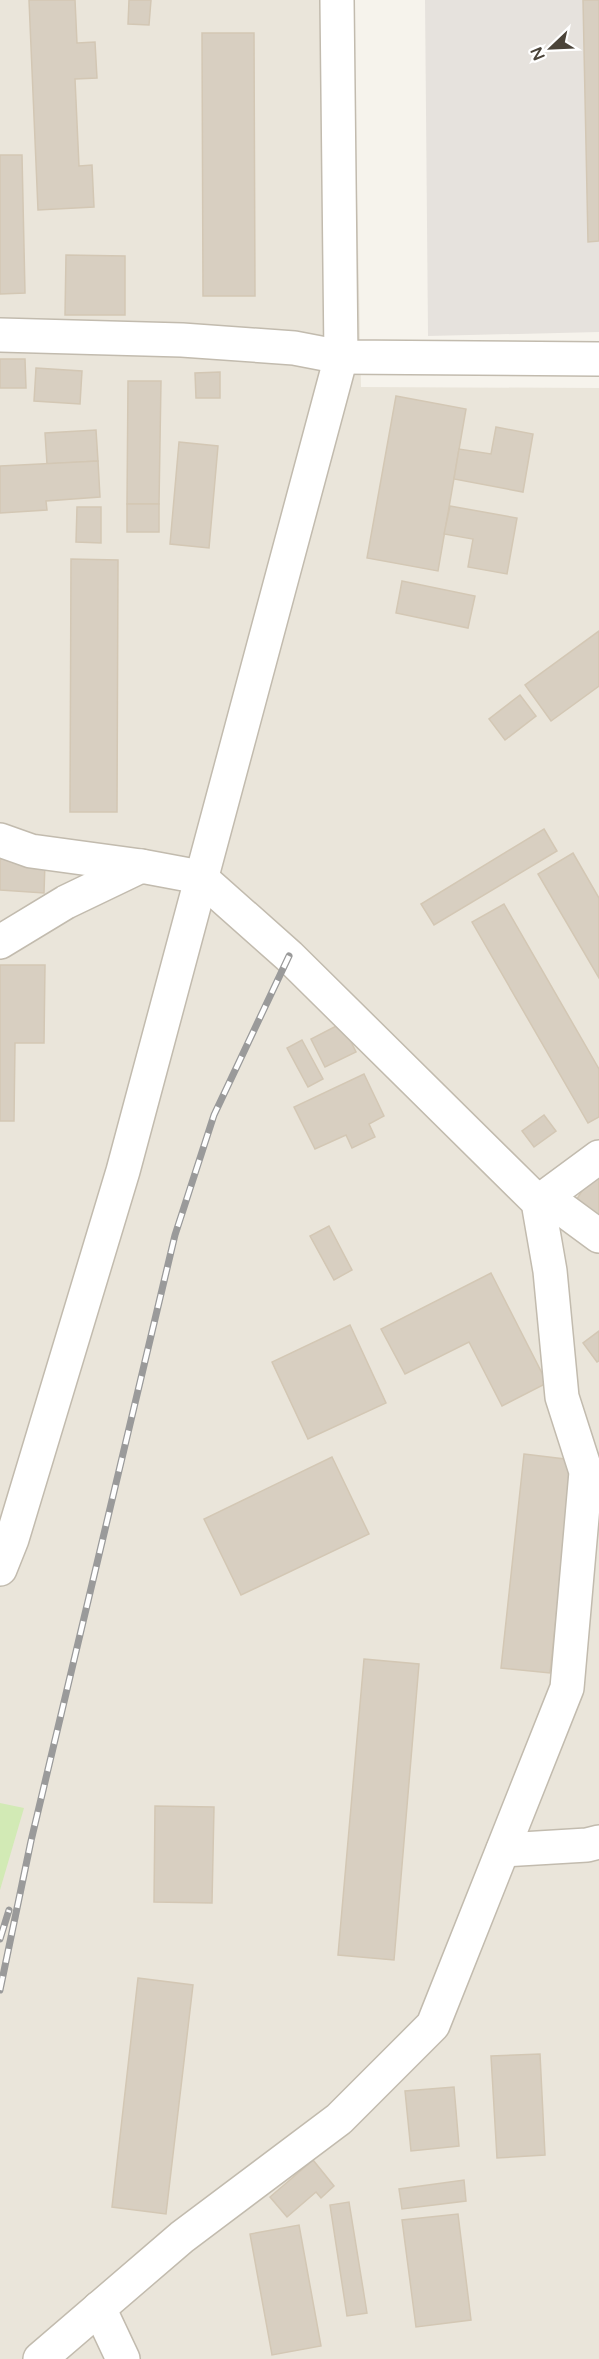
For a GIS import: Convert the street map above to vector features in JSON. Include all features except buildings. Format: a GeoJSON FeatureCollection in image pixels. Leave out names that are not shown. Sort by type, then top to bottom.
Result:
{"type":"FeatureCollection","features":[{"type":"Feature","properties":{"kind":"street"},"geometry":{"type":"LineString","coordinates":[[0,1569],[12,1539],[123,1171],[341,357],[337,0]]}},
{"type":"Feature","properties":{"kind":"street"},"geometry":{"type":"LineString","coordinates":[[0,335],[182,340],[294,348],[341,357],[599,359]]}},
{"type":"Feature","properties":{"kind":"street"},"geometry":{"type":"LineString","coordinates":[[0,840],[31,850],[200,877],[289,956],[538,1203],[565,1210],[599,1236]]}},
{"type":"Feature","properties":{"kind":"street"},"geometry":{"type":"LineString","coordinates":[[0,942],[66,902],[141,866]]}},
{"type":"Feature","properties":{"kind":"street"},"geometry":{"type":"LineString","coordinates":[[538,1203],[599,1157]]}},
{"type":"Feature","properties":{"kind":"street"},"geometry":{"type":"LineString","coordinates":[[40,2359],[182,2237],[339,2119],[434,2025],[567,1688],[586,1472],[562,1397],[550,1271],[538,1203]]}},
{"type":"Feature","properties":{"kind":"street"},"geometry":{"type":"LineString","coordinates":[[503,1850],[587,1845],[599,1842]]}},
{"type":"Feature","properties":{"kind":"street"},"geometry":{"type":"LineString","coordinates":[[99,2308],[123,2359]]}},
{"type":"Feature","properties":{"kind":"shaded area"},"geometry":{"type":"Polygon","coordinates":[[[0,0],[353,0],[361,387],[599,388],[599,2359],[0,2359],[0,0]]]}},
{"type":"Feature","properties":{"kind":"shaded area"},"geometry":{"type":"Polygon","coordinates":[[[425,0],[599,0],[599,332],[428,336],[425,0]]]}},
{"type":"Feature","properties":{"kind":"green space"},"geometry":{"type":"Polygon","coordinates":[[[0,1803],[24,1808],[0,1890],[0,1803]]]}},
{"type":"Feature","properties":{"kind":"railway"},"geometry":{"type":"LineString","coordinates":[[0,1990],[31,1841],[175,1235],[214,1115],[289,956]]}},
{"type":"Feature","properties":{"kind":"railway"},"geometry":{"type":"LineString","coordinates":[[0,1939],[9,1910]]}}]}
